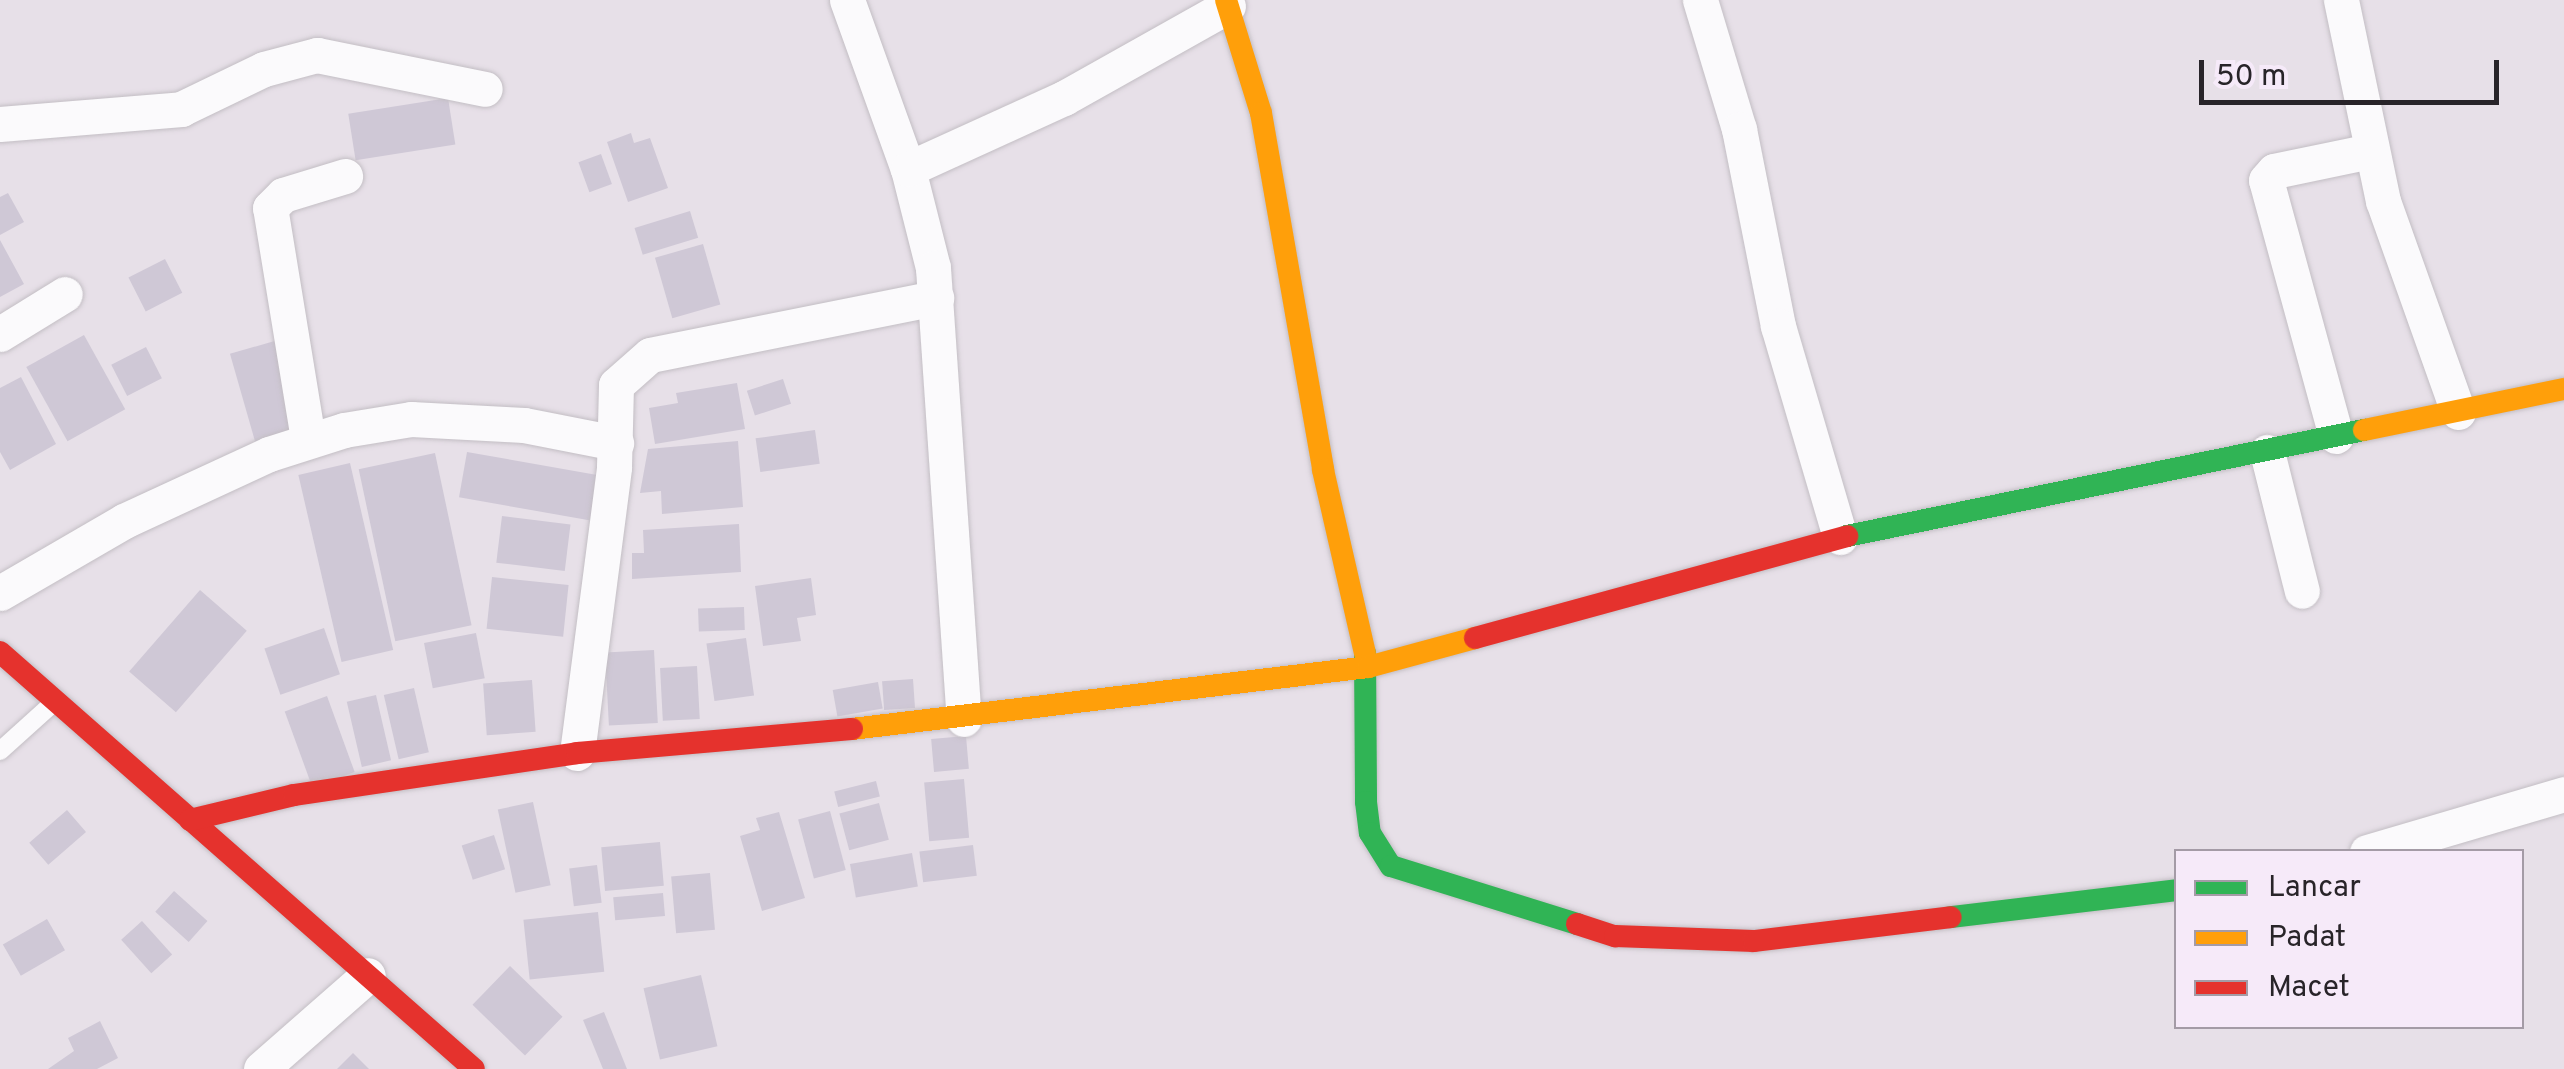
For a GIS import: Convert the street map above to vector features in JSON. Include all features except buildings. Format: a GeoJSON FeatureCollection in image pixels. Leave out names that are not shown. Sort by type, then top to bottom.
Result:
{"type":"FeatureCollection","features":[{"type":"Feature","properties":{"kind":"street"},"geometry":{"type":"LineString","coordinates":[[847,0],[908,169],[936,298],[964,719]]}},
{"type":"Feature","properties":{"kind":"street"},"geometry":{"type":"LineString","coordinates":[[1700,0],[1739,130],[1778,326],[1840,537]]}},
{"type":"Feature","properties":{"kind":"street"},"geometry":{"type":"LineString","coordinates":[[2341,0],[2371,151],[2458,412]]}},
{"type":"Feature","properties":{"kind":"street"},"geometry":{"type":"LineString","coordinates":[[908,169],[1064,98],[1227,3],[1261,113],[1323,470],[1368,667],[1366,802],[1378,854],[1390,866],[1616,936],[1754,941],[2174,890]]}},
{"type":"Feature","properties":{"kind":"street"},"geometry":{"type":"LineString","coordinates":[[0,124],[182,110],[264,69],[317,55],[485,89]]}},
{"type":"Feature","properties":{"kind":"street"},"geometry":{"type":"LineString","coordinates":[[2336,436],[2266,180],[2274,171],[2371,151]]}},
{"type":"Feature","properties":{"kind":"street"},"geometry":{"type":"LineString","coordinates":[[308,439],[270,208],[284,195],[345,176]]}},
{"type":"Feature","properties":{"kind":"street"},"geometry":{"type":"LineString","coordinates":[[0,334],[65,294]]}},
{"type":"Feature","properties":{"kind":"street"},"geometry":{"type":"LineString","coordinates":[[577,753],[616,443],[616,386],[650,355],[936,298]]}},
{"type":"Feature","properties":{"kind":"street"},"geometry":{"type":"LineString","coordinates":[[190,820],[294,794],[577,753],[964,719],[1368,667],[1840,537],[2564,389]]}},
{"type":"Feature","properties":{"kind":"street"},"geometry":{"type":"LineString","coordinates":[[0,593],[124,522],[308,439],[411,419],[524,425],[616,443]]}},
{"type":"Feature","properties":{"kind":"street"},"geometry":{"type":"LineString","coordinates":[[2267,452],[2302,591]]}},
{"type":"Feature","properties":{"kind":"street"},"geometry":{"type":"LineString","coordinates":[[0,652],[474,1069]]}},
{"type":"Feature","properties":{"kind":"street"},"geometry":{"type":"LineString","coordinates":[[2377,849],[2564,794]]}},
{"type":"Feature","properties":{"kind":"street"},"geometry":{"type":"LineString","coordinates":[[261,1069],[368,976]]}},
{"type":"Feature","properties":{"kind":"lane"},"geometry":{"type":"LineString","coordinates":[[0,751],[55,701]]}},
{"type":"Feature","properties":{"kind":"traffic: fast"},"geometry":{"type":"LineString","coordinates":[[1847,536],[2364,430]]}},
{"type":"Feature","properties":{"kind":"traffic: fast"},"geometry":{"type":"LineString","coordinates":[[1365,653],[1366,802],[1370,833],[1391,866],[1577,924]]}},
{"type":"Feature","properties":{"kind":"traffic: fast"},"geometry":{"type":"LineString","coordinates":[[1951,917],[2174,890]]}},
{"type":"Feature","properties":{"kind":"traffic: slow"},"geometry":{"type":"LineString","coordinates":[[1226,0],[1261,113],[1323,470],[1365,653]]}},
{"type":"Feature","properties":{"kind":"traffic: slow"},"geometry":{"type":"LineString","coordinates":[[2364,430],[2564,389]]}},
{"type":"Feature","properties":{"kind":"traffic: slow"},"geometry":{"type":"LineString","coordinates":[[852,729],[1368,667],[1475,638]]}},
{"type":"Feature","properties":{"kind":"traffic: jam"},"geometry":{"type":"LineString","coordinates":[[1475,638],[1847,536]]}},
{"type":"Feature","properties":{"kind":"traffic: jam"},"geometry":{"type":"LineString","coordinates":[[0,652],[474,1069]]}},
{"type":"Feature","properties":{"kind":"traffic: jam"},"geometry":{"type":"LineString","coordinates":[[190,820],[294,795],[577,753],[852,729]]}},
{"type":"Feature","properties":{"kind":"traffic: jam"},"geometry":{"type":"LineString","coordinates":[[1577,924],[1615,936],[1754,941],[1951,917]]}}]}
